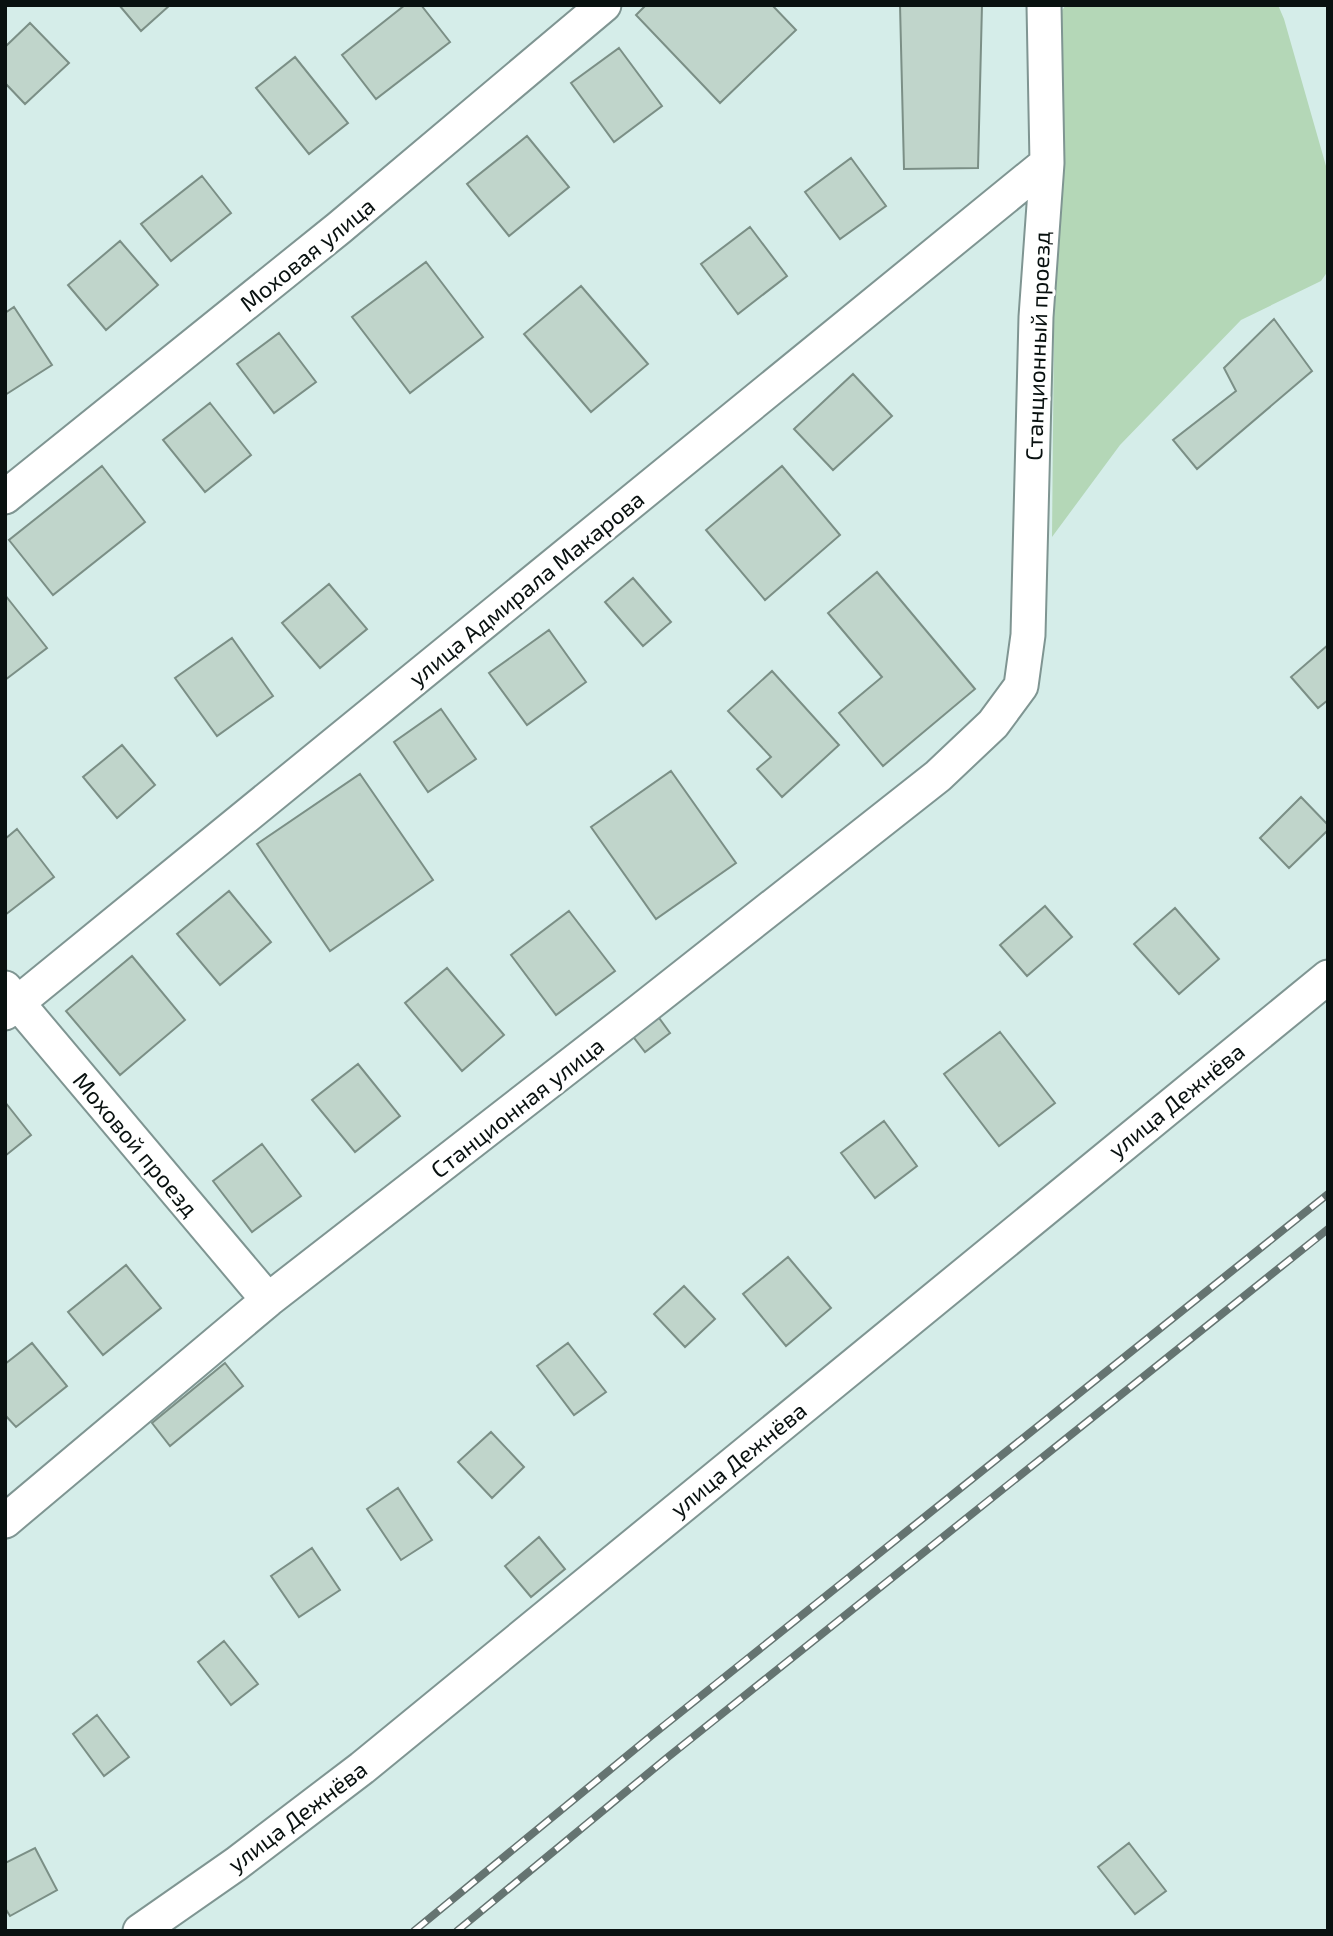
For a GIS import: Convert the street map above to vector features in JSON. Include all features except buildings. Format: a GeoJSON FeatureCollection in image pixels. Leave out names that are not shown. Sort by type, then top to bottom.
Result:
{"type":"FeatureCollection","features":[{"type":"Feature","properties":{"kind":"street","name":"Моховая улица"},"geometry":{"type":"LineString","coordinates":[[5,497],[339,229],[604,5]]}},
{"type":"Feature","properties":{"kind":"street","name":"Станционный проезд"},"geometry":{"type":"LineString","coordinates":[[1021,686],[1028,635],[1036,317],[1047,163],[1044,5]]}},
{"type":"Feature","properties":{"kind":"street","name":"улица Адмирала Макарова"},"geometry":{"type":"LineString","coordinates":[[9,1001],[1047,163]]}},
{"type":"Feature","properties":{"kind":"street","name":"Станционная улица"},"geometry":{"type":"LineString","coordinates":[[5,1521],[268,1300],[938,776],[993,724],[1021,686]]}},
{"type":"Feature","properties":{"kind":"street","name":"улица Дежнёва"},"geometry":{"type":"LineString","coordinates":[[139,1931],[236,1864],[362,1768],[1328,977]]}},
{"type":"Feature","properties":{"kind":"street","name":"Моховой проезд"},"geometry":{"type":"LineString","coordinates":[[9,1001],[268,1300]]}},
{"type":"Feature","properties":{"kind":"green space"},"geometry":{"type":"Polygon","coordinates":[[[1066,5],[1278,5],[1328,173],[1328,271],[1321,281],[1241,320],[1120,445],[1052,537],[1057,17],[1066,5]]]}},
{"type":"Feature","properties":{"kind":"railway"},"geometry":{"type":"LineString","coordinates":[[414,1931],[651,1736],[1328,1194]]}},
{"type":"Feature","properties":{"kind":"railway"},"geometry":{"type":"LineString","coordinates":[[457,1931],[668,1757],[1328,1229]]}}]}
